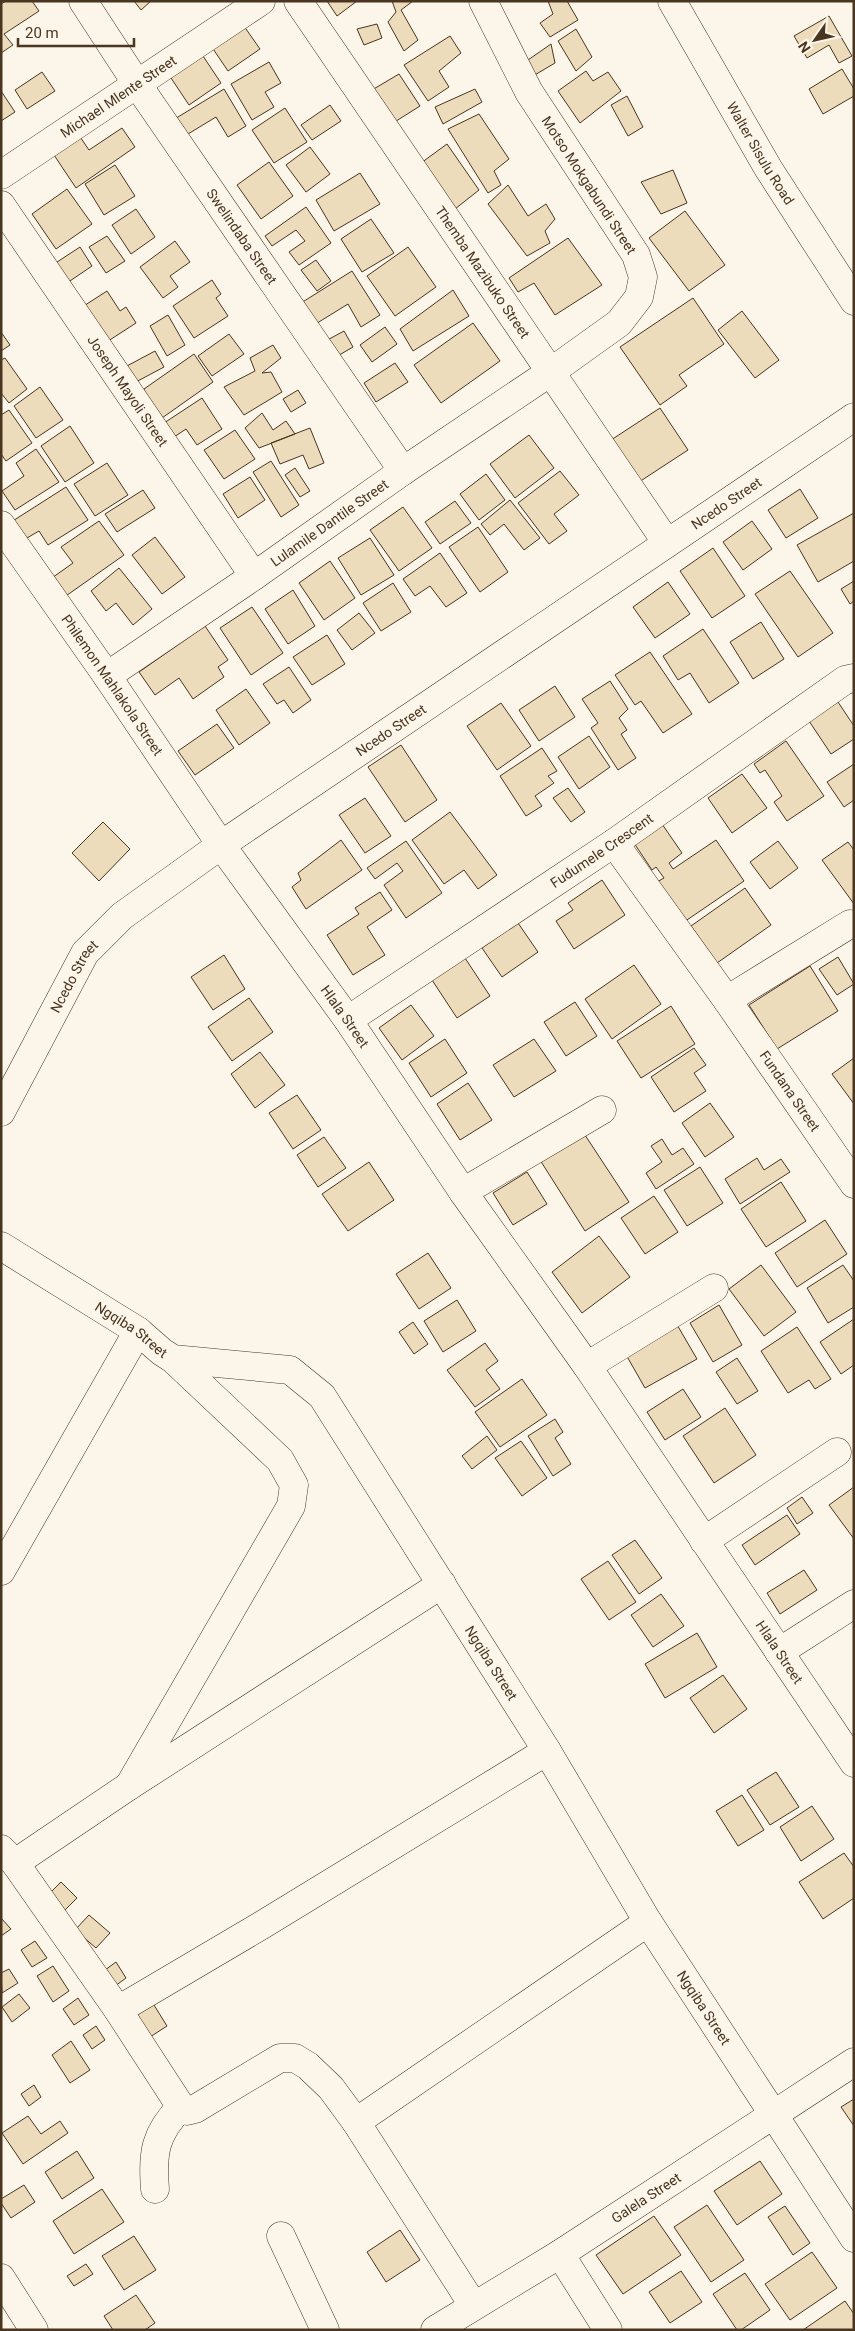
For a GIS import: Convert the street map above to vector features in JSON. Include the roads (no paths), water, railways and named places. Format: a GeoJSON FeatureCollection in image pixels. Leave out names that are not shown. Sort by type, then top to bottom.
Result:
{"type":"FeatureCollection","features":[{"type":"Feature","properties":{"kind":"street","name":"Swelindaba Street"},"geometry":{"type":"LineString","coordinates":[[83,1],[136,84],[403,471]]}},
{"type":"Feature","properties":{"kind":"street","name":"Michael Mlente Street"},"geometry":{"type":"LineString","coordinates":[[1,175],[261,1]]}},
{"type":"Feature","properties":{"kind":"street","name":"Themba Mazibuko Street"},"geometry":{"type":"LineString","coordinates":[[298,1],[552,371],[667,543]]}},
{"type":"Feature","properties":{"kind":"street","name":"Motso Mokgabundi Street"},"geometry":{"type":"LineString","coordinates":[[483,1],[528,92],[636,255],[643,277],[639,297],[619,323],[552,371]]}},
{"type":"Feature","properties":{"kind":"street","name":"Walter Sisulu Road"},"geometry":{"type":"LineString","coordinates":[[672,1],[768,168],[854,301]]}},
{"type":"Feature","properties":{"kind":"street","name":"Joseph Mayoli Street"},"geometry":{"type":"LineString","coordinates":[[1,205],[254,576]]}},
{"type":"Feature","properties":{"kind":"street","name":"Lulamile Dantile Street"},"geometry":{"type":"LineString","coordinates":[[107,676],[403,471],[552,371]]}},
{"type":"Feature","properties":{"kind":"street","name":"Ncedo Street"},"geometry":{"type":"LineString","coordinates":[[1,1112],[85,953],[122,916],[221,845],[854,417]]}},
{"type":"Feature","properties":{"kind":"street","name":"Philemon Mahlakola Street"},"geometry":{"type":"LineString","coordinates":[[1,525],[107,676],[221,845]]}},
{"type":"Feature","properties":{"kind":"street","name":"Fudumele Crescent"},"geometry":{"type":"LineString","coordinates":[[348,1020],[614,843],[845,680],[854,678]]}},
{"type":"Feature","properties":{"kind":"street","name":"Fundana Street"},"geometry":{"type":"LineString","coordinates":[[614,843],[727,1000],[853,1182]]}},
{"type":"Feature","properties":{"kind":"street","name":"Hlala Street"},"geometry":{"type":"LineString","coordinates":[[221,845],[348,1020],[463,1192],[587,1366],[854,1763]]}},
{"type":"Feature","properties":{"kind":"street"},"geometry":{"type":"LineString","coordinates":[[727,1000],[850,924]]}},
{"type":"Feature","properties":{"kind":"street"},"geometry":{"type":"LineString","coordinates":[[463,1192],[602,1110]]}},
{"type":"Feature","properties":{"kind":"street","name":"Ngqiba Street"},"geometry":{"type":"LineString","coordinates":[[1,1246],[138,1331],[173,1359],[290,1370],[322,1396],[547,1751],[648,1922],[854,2238]]}},
{"type":"Feature","properties":{"kind":"street"},"geometry":{"type":"LineString","coordinates":[[587,1366],[714,1288]]}},
{"type":"Feature","properties":{"kind":"street"},"geometry":{"type":"LineString","coordinates":[[1,1571],[138,1331]]}},
{"type":"Feature","properties":{"kind":"street"},"geometry":{"type":"LineString","coordinates":[[129,1786],[291,1506],[294,1485],[280,1460],[173,1359]]}},
{"type":"Feature","properties":{"kind":"street"},"geometry":{"type":"LineString","coordinates":[[704,1541],[837,1452]]}},
{"type":"Feature","properties":{"kind":"street"},"geometry":{"type":"LineString","coordinates":[[442,1584],[129,1786],[8,1856],[118,2010],[181,2107],[187,2110],[195,2109],[280,2058],[295,2058],[308,2066],[330,2088],[356,2122],[473,2305]]}},
{"type":"Feature","properties":{"kind":"street"},"geometry":{"type":"LineString","coordinates":[[779,1652],[854,1604]]}},
{"type":"Feature","properties":{"kind":"street"},"geometry":{"type":"LineString","coordinates":[[118,2010],[262,1925],[547,1751]]}},
{"type":"Feature","properties":{"kind":"street"},"geometry":{"type":"LineString","coordinates":[[356,2122],[648,1922]]}},
{"type":"Feature","properties":{"kind":"street","name":"Galela Street"},"geometry":{"type":"LineString","coordinates":[[435,2330],[473,2305],[560,2254],[854,2062]]}},
{"type":"Feature","properties":{"kind":"street"},"geometry":{"type":"LineString","coordinates":[[155,2189],[153,2164],[156,2144],[165,2123],[181,2107]]}},
{"type":"Feature","properties":{"kind":"street"},"geometry":{"type":"LineString","coordinates":[[280,2236],[325,2330]]}},
{"type":"Feature","properties":{"kind":"street"},"geometry":{"type":"LineString","coordinates":[[560,2254],[608,2330]]}},
{"type":"Feature","properties":{"kind":"street"},"geometry":{"type":"LineString","coordinates":[[1,2278],[34,2330]]}}]}
